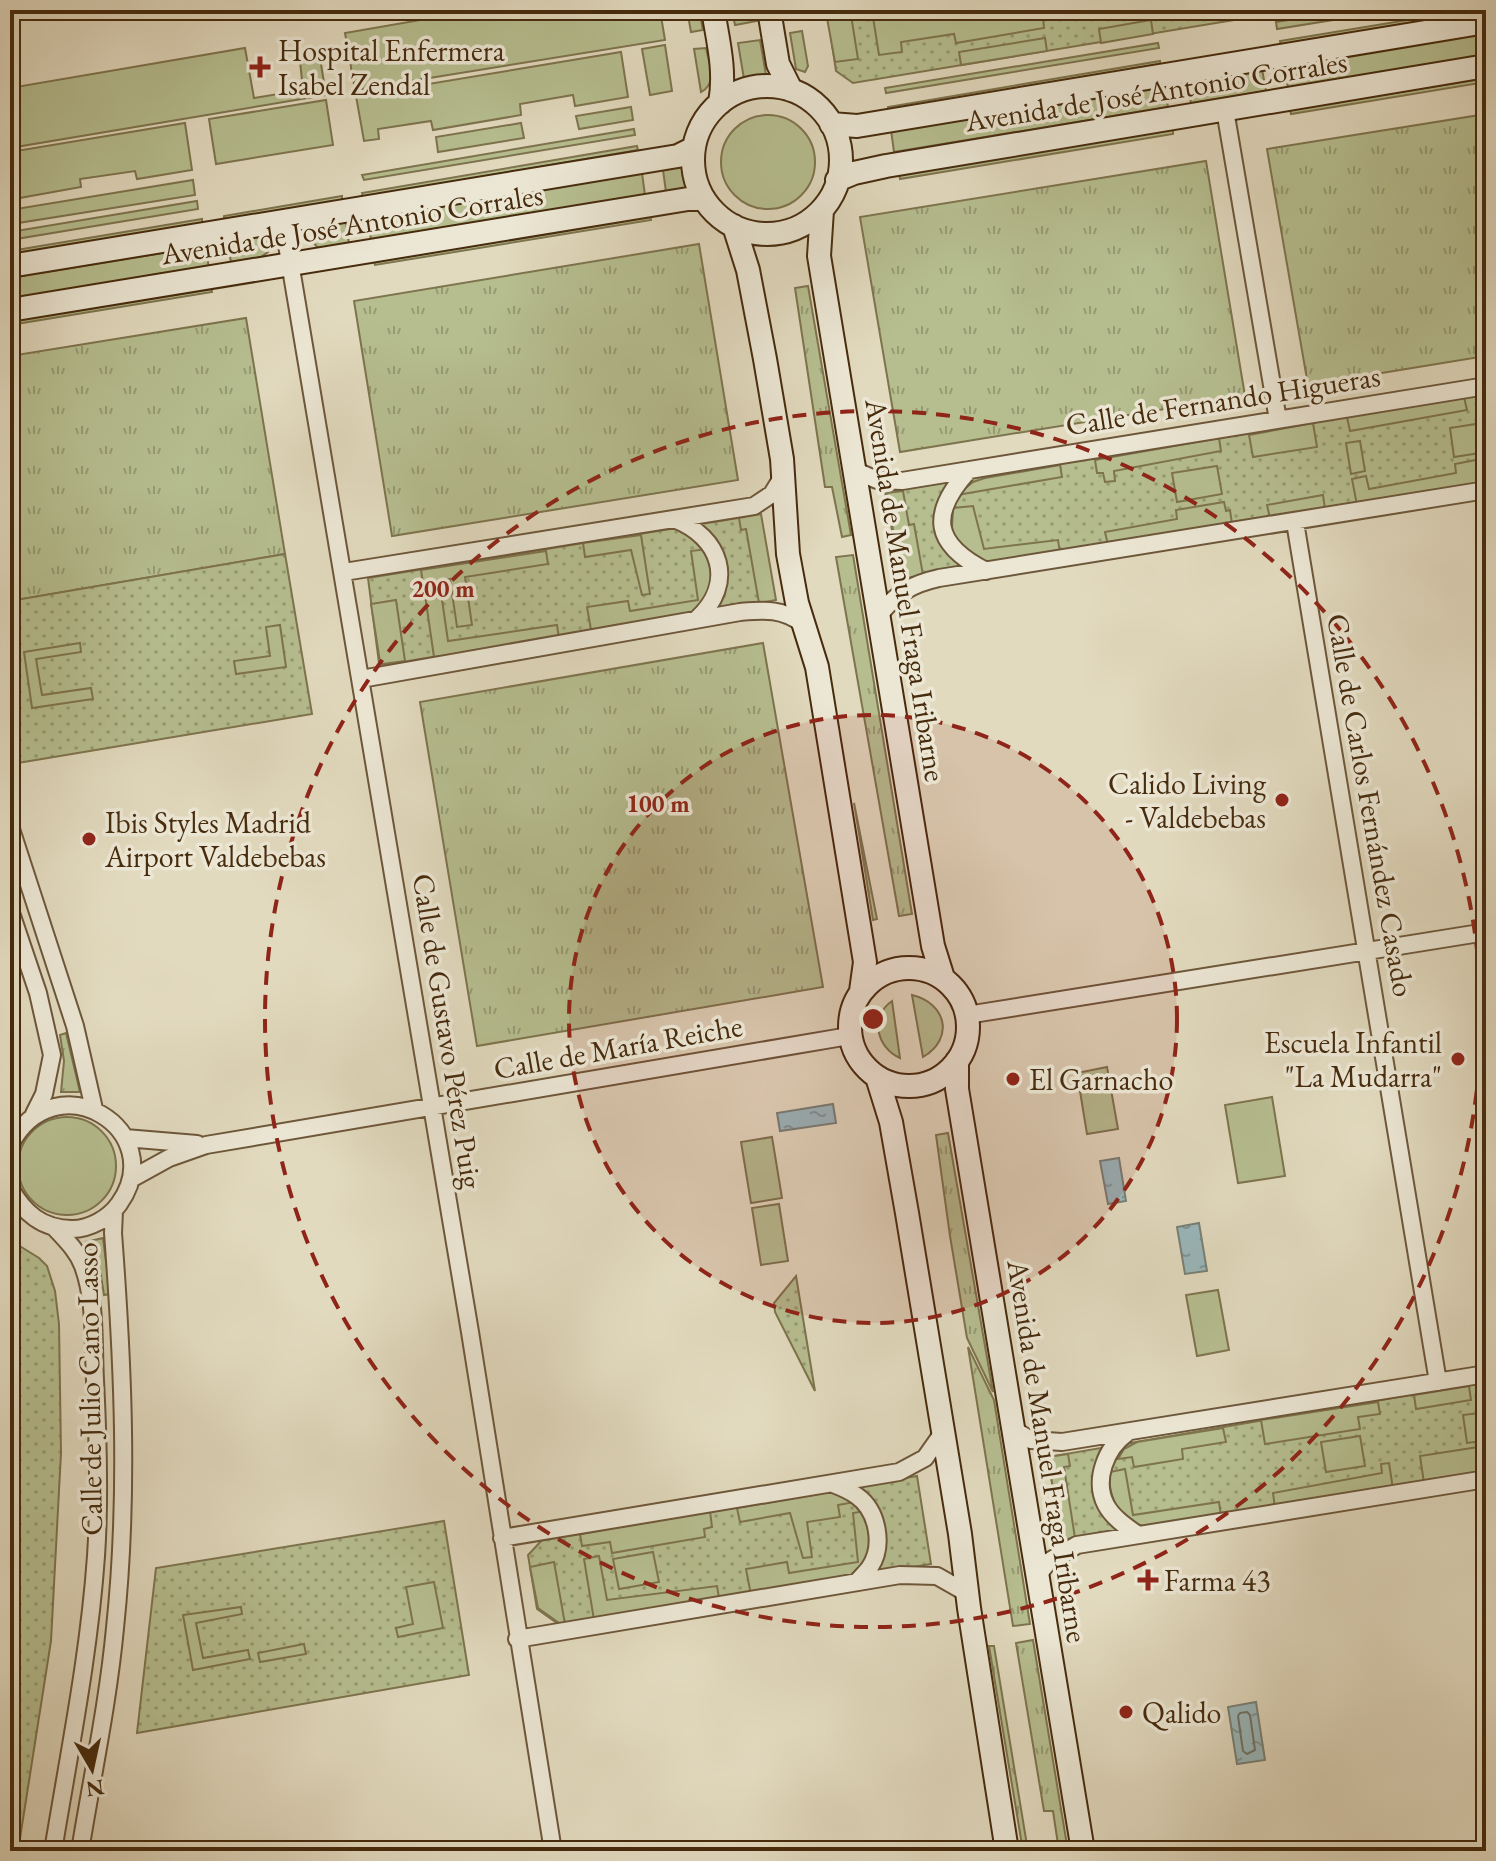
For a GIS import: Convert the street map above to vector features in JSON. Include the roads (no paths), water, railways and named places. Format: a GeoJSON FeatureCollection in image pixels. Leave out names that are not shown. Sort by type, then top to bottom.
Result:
{"type":"FeatureCollection","features":[{"type":"Feature","properties":{"kind":"street"},"geometry":{"type":"LineString","coordinates":[[713,10],[722,65],[720,103]]}},
{"type":"Feature","properties":{"kind":"street"},"geometry":{"type":"LineString","coordinates":[[769,10],[778,64],[791,90]]}},
{"type":"Feature","properties":{"kind":"street","name":"Avenida de José Antonio Corrales"},"geometry":{"type":"LineString","coordinates":[[831,124],[857,126],[1486,22]]}},
{"type":"Feature","properties":{"kind":"street","name":"Avenida de José Antonio Corrales"},"geometry":{"type":"LineString","coordinates":[[837,180],[868,170],[1486,66]]}},
{"type":"Feature","properties":{"kind":"street"},"geometry":{"type":"LineString","coordinates":[[772,86],[791,90],[814,103],[831,124],[841,159],[837,180],[822,210],[799,227],[758,234],[717,216],[704,199],[694,176],[692,149],[702,123],[720,103],[754,88],[772,86]]}},
{"type":"Feature","properties":{"kind":"street"},"geometry":{"type":"LineString","coordinates":[[1225,110],[1278,420]]}},
{"type":"Feature","properties":{"kind":"street","name":"Avenida de José Antonio Corrales"},"geometry":{"type":"LineString","coordinates":[[10,266],[678,156],[692,149]]}},
{"type":"Feature","properties":{"kind":"street","name":"Avenida de José Antonio Corrales"},"geometry":{"type":"LineString","coordinates":[[10,310],[688,199],[704,199]]}},
{"type":"Feature","properties":{"kind":"street","name":"Avenida de Manuel Fraga Iribarne"},"geometry":{"type":"LineString","coordinates":[[822,210],[819,256],[933,946],[943,978]]}},
{"type":"Feature","properties":{"kind":"street","name":"Calle de Gustavo Pérez Puig"},"geometry":{"type":"LineString","coordinates":[[283,221],[344,572],[553,1851]]}},
{"type":"Feature","properties":{"kind":"street"},"geometry":{"type":"LineString","coordinates":[[734,226],[748,270],[778,429],[788,554],[803,624],[817,667],[863,952],[865,972],[861,991]]}},
{"type":"Feature","properties":{"kind":"street","name":"Calle de Fernando Higueras"},"geometry":{"type":"LineString","coordinates":[[856,471],[891,482],[1486,386]]}},
{"type":"Feature","properties":{"kind":"street"},"geometry":{"type":"LineString","coordinates":[[969,470],[947,501],[942,517],[943,528],[948,544],[955,553],[986,571]]}},
{"type":"Feature","properties":{"kind":"street"},"geometry":{"type":"LineString","coordinates":[[344,572],[754,506],[772,494],[783,476]]}},
{"type":"Feature","properties":{"kind":"street"},"geometry":{"type":"LineString","coordinates":[[880,614],[907,587],[939,578],[1486,490]]}},
{"type":"Feature","properties":{"kind":"street"},"geometry":{"type":"LineString","coordinates":[[674,519],[701,533],[714,550],[718,563],[715,599],[697,619]]}},
{"type":"Feature","properties":{"kind":"street","name":"Calle de Carlos Fernández Casado"},"geometry":{"type":"LineString","coordinates":[[1295,522],[1438,1382]]}},
{"type":"Feature","properties":{"kind":"street"},"geometry":{"type":"LineString","coordinates":[[361,679],[766,609],[791,615],[803,624]]}},
{"type":"Feature","properties":{"kind":"street"},"geometry":{"type":"LineString","coordinates":[[10,826],[75,1026],[94,1109]]}},
{"type":"Feature","properties":{"kind":"street"},"geometry":{"type":"LineString","coordinates":[[10,910],[38,993],[52,1055],[47,1085],[34,1114]]}},
{"type":"Feature","properties":{"kind":"street"},"geometry":{"type":"LineString","coordinates":[[967,1015],[1486,932]]}},
{"type":"Feature","properties":{"kind":"street"},"geometry":{"type":"LineString","coordinates":[[897,969],[928,970],[943,978],[962,1000],[967,1015],[967,1039],[957,1061],[936,1079],[916,1085],[889,1083],[877,1077],[864,1066],[849,1036],[853,1004],[861,991],[872,980],[897,969]]}},
{"type":"Feature","properties":{"kind":"street","name":"Calle de María Reiche"},"geometry":{"type":"LineString","coordinates":[[131,1179],[169,1158],[206,1145],[849,1036]]}},
{"type":"Feature","properties":{"kind":"street","name":"Avenida de Manuel Fraga Iribarne"},"geometry":{"type":"LineString","coordinates":[[957,1061],[957,1089],[1083,1851]]}},
{"type":"Feature","properties":{"kind":"street"},"geometry":{"type":"LineString","coordinates":[[877,1077],[885,1096],[893,1134],[944,1431],[1007,1851]]}},
{"type":"Feature","properties":{"kind":"street"},"geometry":{"type":"LineString","coordinates":[[10,1145],[19,1128],[34,1114],[53,1106],[74,1104],[94,1109],[112,1121],[125,1138],[132,1158],[131,1179],[125,1196],[114,1211],[96,1223],[75,1229],[54,1227],[35,1220],[19,1206],[10,1188]]}},
{"type":"Feature","properties":{"kind":"street","name":"Calle de María Reiche"},"geometry":{"type":"LineString","coordinates":[[125,1138],[206,1145]]}},
{"type":"Feature","properties":{"kind":"street","name":"Calle de Julio Cano Lasso"},"geometry":{"type":"LineString","coordinates":[[80,1851],[106,1707],[121,1554],[123,1393],[114,1211]]}},
{"type":"Feature","properties":{"kind":"street","name":"Calle de Julio Cano Lasso"},"geometry":{"type":"LineString","coordinates":[[53,1851],[90,1622],[96,1555],[97,1476],[90,1298],[83,1265],[71,1245],[54,1227]]}},
{"type":"Feature","properties":{"kind":"street"},"geometry":{"type":"LineString","coordinates":[[1014,1430],[1031,1440],[1048,1442],[1486,1374]]}},
{"type":"Feature","properties":{"kind":"street"},"geometry":{"type":"LineString","coordinates":[[502,1538],[833,1484],[910,1468],[925,1458],[944,1431]]}},
{"type":"Feature","properties":{"kind":"street"},"geometry":{"type":"LineString","coordinates":[[1128,1432],[1108,1453],[1101,1479],[1107,1506],[1120,1522],[1138,1535]]}},
{"type":"Feature","properties":{"kind":"street"},"geometry":{"type":"LineString","coordinates":[[1038,1575],[1048,1562],[1077,1545],[1486,1479]]}},
{"type":"Feature","properties":{"kind":"street"},"geometry":{"type":"LineString","coordinates":[[833,1484],[857,1496],[867,1505],[874,1519],[877,1549],[871,1566],[857,1582]]}},
{"type":"Feature","properties":{"kind":"street"},"geometry":{"type":"LineString","coordinates":[[517,1639],[857,1582],[922,1574],[950,1581],[967,1593]]}},
{"type":"Feature","properties":{"kind":"water"},"geometry":{"type":"Polygon","coordinates":[[[833,1104],[836,1123],[780,1131],[777,1113],[833,1104]]]}},
{"type":"Feature","properties":{"kind":"water"},"geometry":{"type":"Polygon","coordinates":[[[1119,1158],[1126,1201],[1108,1204],[1100,1161],[1119,1158]]]}},
{"type":"Feature","properties":{"kind":"water"},"geometry":{"type":"Polygon","coordinates":[[[1199,1223],[1207,1271],[1185,1274],[1177,1227],[1199,1223]]]}},
{"type":"Feature","properties":{"kind":"water"},"geometry":{"type":"Polygon","coordinates":[[[1256,1702],[1265,1760],[1237,1764],[1228,1707],[1256,1702]]]}},
{"type":"Feature","properties":{"kind":"place","name":"Hospital Enfermera Isabel Zendal"},"geometry":{"type":"Point","coordinates":[260,67]}},
{"type":"Feature","properties":{"kind":"place","name":"Calido Living - Valdebebas"},"geometry":{"type":"Point","coordinates":[1282,800]}},
{"type":"Feature","properties":{"kind":"place","name":"Ibis Styles Madrid Airport Valdebebas"},"geometry":{"type":"Point","coordinates":[89,839]}},
{"type":"Feature","properties":{"kind":"place","name":"Escuela Infantil \"La Mudarra\""},"geometry":{"type":"Point","coordinates":[1458,1059]}},
{"type":"Feature","properties":{"kind":"place","name":"El Garnacho"},"geometry":{"type":"Point","coordinates":[1013,1079]}},
{"type":"Feature","properties":{"kind":"place","name":"Farma 43"},"geometry":{"type":"Point","coordinates":[1148,1580]}},
{"type":"Feature","properties":{"kind":"place","name":"Qalido"},"geometry":{"type":"Point","coordinates":[1126,1712]}}]}
